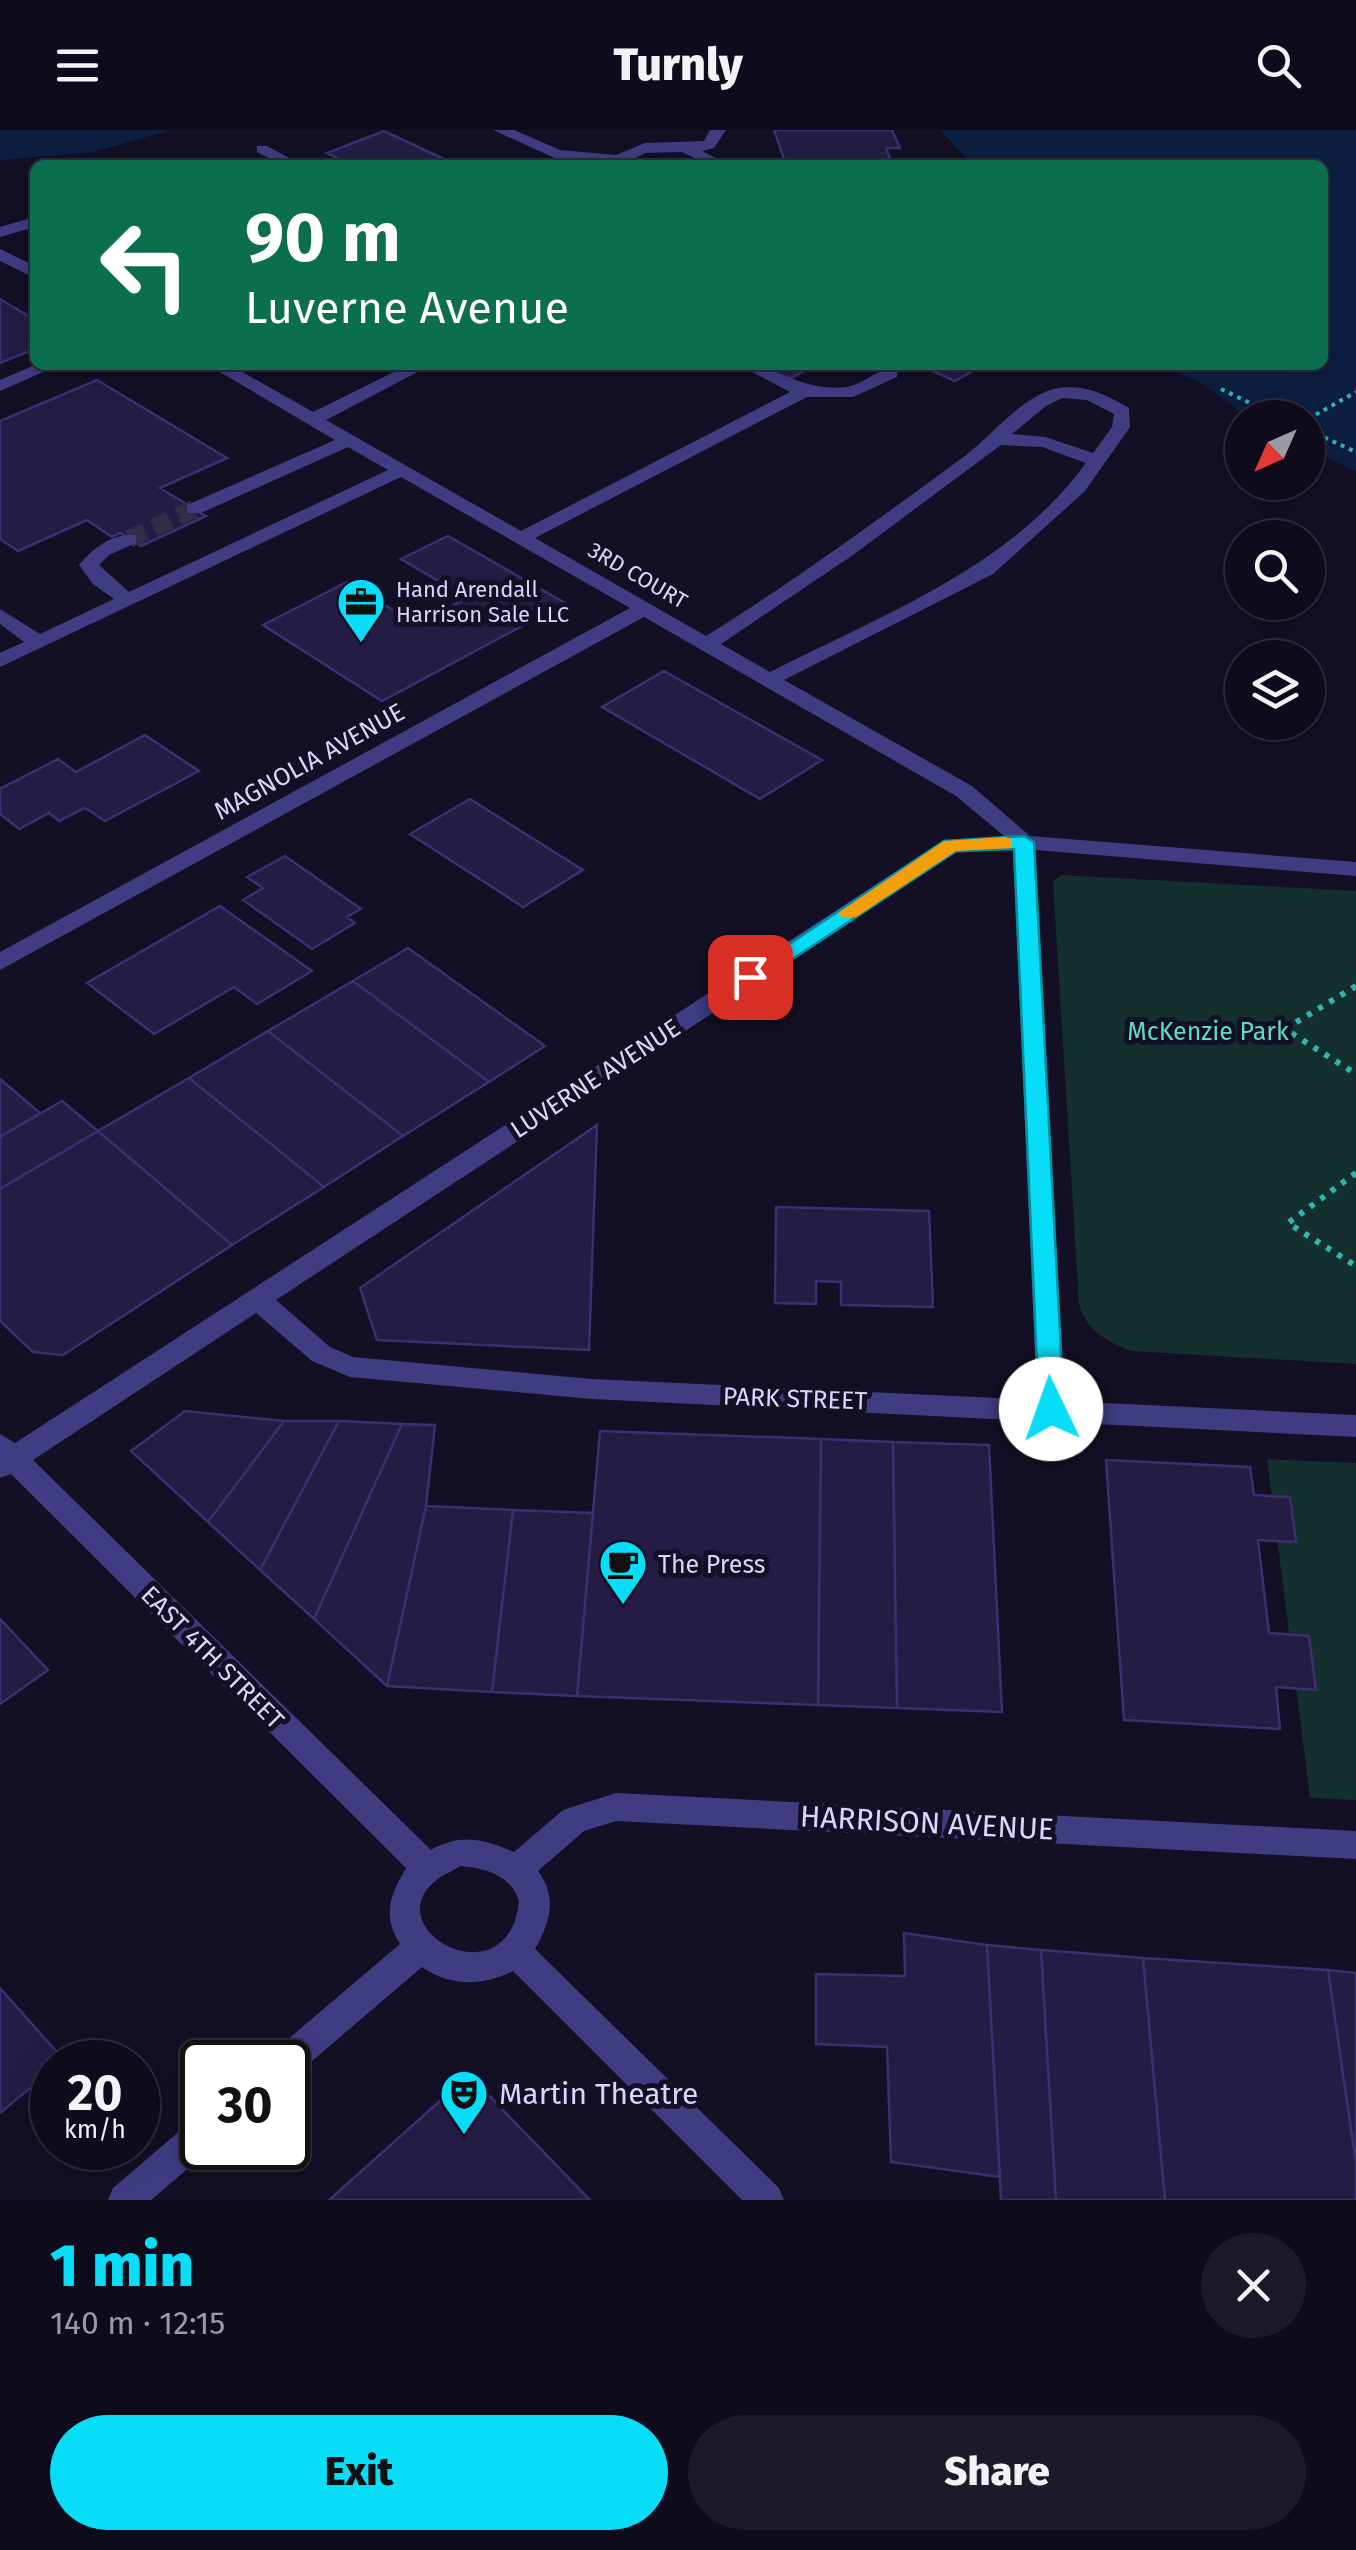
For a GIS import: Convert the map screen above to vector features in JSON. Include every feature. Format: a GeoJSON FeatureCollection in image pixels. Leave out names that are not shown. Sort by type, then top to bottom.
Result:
{"type":"FeatureCollection","features":[{"type":"Feature","properties":{"kind":"street"},"geometry":{"type":"LineString","coordinates":[[501,130],[557,154],[596,160]]}},
{"type":"Feature","properties":{"kind":"street"},"geometry":{"type":"LineString","coordinates":[[690,151],[709,145],[718,130]]}},
{"type":"Feature","properties":{"kind":"street"},"geometry":{"type":"LineString","coordinates":[[622,160],[648,147],[690,151],[711,160]]}},
{"type":"Feature","properties":{"kind":"street"},"geometry":{"type":"LineString","coordinates":[[262,149],[284,160]]}},
{"type":"Feature","properties":{"kind":"street"},"geometry":{"type":"LineString","coordinates":[[0,232],[30,223]]}},
{"type":"Feature","properties":{"kind":"street"},"geometry":{"type":"LineString","coordinates":[[0,254],[30,270]]}},
{"type":"Feature","properties":{"kind":"street"},"geometry":{"type":"LineString","coordinates":[[0,386],[38,370]]}},
{"type":"Feature","properties":{"kind":"street","name":"3RD COURT"},"geometry":{"type":"LineString","coordinates":[[226,370],[964,792],[1024,842]]}},
{"type":"Feature","properties":{"kind":"street"},"geometry":{"type":"LineString","coordinates":[[312,420],[412,370]]}},
{"type":"Feature","properties":{"kind":"street"},"geometry":{"type":"LineString","coordinates":[[758,370],[804,392],[853,392],[891,373]]}},
{"type":"Feature","properties":{"kind":"street"},"geometry":{"type":"LineString","coordinates":[[708,643],[775,604],[998,439],[1045,397],[1064,391],[1102,399],[1124,412],[1121,427],[1078,487],[986,570],[771,679]]}},
{"type":"Feature","properties":{"kind":"street"},"geometry":{"type":"LineString","coordinates":[[523,537],[804,392]]}},
{"type":"Feature","properties":{"kind":"street"},"geometry":{"type":"LineString","coordinates":[[998,439],[1045,442],[1094,460]]}},
{"type":"Feature","properties":{"kind":"street"},"geometry":{"type":"LineString","coordinates":[[194,509],[349,440]]}},
{"type":"Feature","properties":{"kind":"street"},"geometry":{"type":"LineString","coordinates":[[0,661],[402,470]]}},
{"type":"Feature","properties":{"kind":"street"},"geometry":{"type":"LineString","coordinates":[[128,601],[100,580],[89,565],[102,550],[129,539]]}},
{"type":"Feature","properties":{"kind":"street","name":"MAGNOLIA AVENUE"},"geometry":{"type":"LineString","coordinates":[[0,962],[645,608]]}},
{"type":"Feature","properties":{"kind":"street"},"geometry":{"type":"LineString","coordinates":[[0,616],[40,643]]}},
{"type":"Feature","properties":{"kind":"street"},"geometry":{"type":"LineString","coordinates":[[1024,842],[1051,1409]]}},
{"type":"Feature","properties":{"kind":"street","name":"LUVERNE AVENUE"},"geometry":{"type":"LineString","coordinates":[[4,1457],[258,1300],[951,846],[1024,842],[1356,869]]}},
{"type":"Feature","properties":{"kind":"street","name":"PARK STREET"},"geometry":{"type":"LineString","coordinates":[[258,1300],[321,1354],[350,1367],[592,1390],[1356,1426]]}},
{"type":"Feature","properties":{"kind":"street","name":"EAST 4TH STREET"},"geometry":{"type":"LineString","coordinates":[[4,1457],[427,1868]]}},
{"type":"Feature","properties":{"kind":"street","name":"HARRISON AVENUE"},"geometry":{"type":"LineString","coordinates":[[518,1868],[574,1820],[616,1808],[1356,1846]]}},
{"type":"Feature","properties":{"kind":"street"},"geometry":{"type":"LineString","coordinates":[[456,1852],[479,1852],[500,1857],[518,1868],[528,1883],[532,1920],[514,1950],[485,1965],[453,1968],[418,1950],[408,1933],[404,1912],[408,1893],[427,1868],[456,1852]]}},
{"type":"Feature","properties":{"kind":"street"},"geometry":{"type":"LineString","coordinates":[[310,2042],[418,1950]]}},
{"type":"Feature","properties":{"kind":"street"},"geometry":{"type":"LineString","coordinates":[[514,1950],[766,2200]]}},
{"type":"Feature","properties":{"kind":"street"},"geometry":{"type":"LineString","coordinates":[[125,2200],[180,2153]]}},
{"type":"Feature","properties":{"kind":"path"},"geometry":{"type":"LineString","coordinates":[[1221,389],[1244,400]]}},
{"type":"Feature","properties":{"kind":"path"},"geometry":{"type":"LineString","coordinates":[[1325,409],[1356,392]]}},
{"type":"Feature","properties":{"kind":"path"},"geometry":{"type":"LineString","coordinates":[[1325,438],[1356,452]]}},
{"type":"Feature","properties":{"kind":"path"},"geometry":{"type":"LineString","coordinates":[[1356,986],[1285,1029],[1356,1074]]}},
{"type":"Feature","properties":{"kind":"path"},"geometry":{"type":"LineString","coordinates":[[1356,1173],[1288,1223],[1356,1266]]}},
{"type":"Feature","properties":{"kind":"green space","name":"McKenzie Park"},"geometry":{"type":"Polygon","coordinates":[[[1061,875],[1356,891],[1356,1364],[1131,1351],[1106,1339],[1082,1313],[1053,882],[1061,875]]]}},
{"type":"Feature","properties":{"kind":"green space"},"geometry":{"type":"Polygon","coordinates":[[[1267,1459],[1356,1463],[1356,1800],[1310,1798],[1267,1459]]]}},
{"type":"Feature","properties":{"kind":"water"},"geometry":{"type":"Polygon","coordinates":[[[0,130],[171,130],[94,152],[0,160],[0,130]]]}},
{"type":"Feature","properties":{"kind":"water"},"geometry":{"type":"Polygon","coordinates":[[[940,130],[1356,130],[1356,471],[1325,458],[1325,400],[1225,400],[1203,384],[1171,370],[1328,370],[1328,160],[968,160],[940,130]]]}},
{"type":"Feature","properties":{"kind":"building"},"geometry":{"type":"Polygon","coordinates":[[[774,130],[892,130],[900,148],[886,148],[891,160],[784,160],[774,130]]]}},
{"type":"Feature","properties":{"kind":"building"},"geometry":{"type":"Polygon","coordinates":[[[384,131],[446,160],[342,160],[327,153],[384,131]]]}},
{"type":"Feature","properties":{"kind":"building"},"geometry":{"type":"Polygon","coordinates":[[[0,299],[30,317],[30,351],[0,363],[0,299]]]}},
{"type":"Feature","properties":{"kind":"building"},"geometry":{"type":"Polygon","coordinates":[[[770,370],[806,370],[789,379],[770,370]]]}},
{"type":"Feature","properties":{"kind":"building"},"geometry":{"type":"Polygon","coordinates":[[[930,370],[974,370],[955,381],[930,370]]]}},
{"type":"Feature","properties":{"kind":"building"},"geometry":{"type":"Polygon","coordinates":[[[97,380],[227,458],[160,488],[206,516],[141,546],[120,533],[112,537],[87,520],[18,551],[0,539],[0,421],[97,380]]]}},
{"type":"Feature","properties":{"kind":"building"},"geometry":{"type":"Polygon","coordinates":[[[448,536],[565,603],[382,701],[263,625],[347,582],[416,624],[467,598],[401,559],[448,536]]]}},
{"type":"Feature","properties":{"kind":"building"},"geometry":{"type":"Polygon","coordinates":[[[664,671],[822,760],[760,799],[602,707],[664,671]]]}},
{"type":"Feature","properties":{"kind":"building"},"geometry":{"type":"Polygon","coordinates":[[[145,735],[199,771],[105,821],[85,808],[59,821],[49,813],[19,829],[0,814],[0,789],[58,759],[76,772],[145,735]]]}},
{"type":"Feature","properties":{"kind":"building"},"geometry":{"type":"Polygon","coordinates":[[[470,799],[583,870],[523,907],[410,834],[470,799]]]}},
{"type":"Feature","properties":{"kind":"building"},"geometry":{"type":"Polygon","coordinates":[[[285,856],[361,909],[347,917],[355,923],[312,949],[243,900],[263,888],[247,877],[285,856]]]}},
{"type":"Feature","properties":{"kind":"building"},"geometry":{"type":"Polygon","coordinates":[[[220,906],[312,971],[257,1004],[234,987],[154,1034],[87,983],[220,906]]]}},
{"type":"Feature","properties":{"kind":"building"},"geometry":{"type":"Polygon","coordinates":[[[408,948],[545,1046],[489,1082],[353,981],[408,948]]]}},
{"type":"Feature","properties":{"kind":"building"},"geometry":{"type":"Polygon","coordinates":[[[353,981],[489,1082],[403,1136],[268,1031],[353,981]]]}},
{"type":"Feature","properties":{"kind":"building"},"geometry":{"type":"Polygon","coordinates":[[[268,1031],[403,1136],[324,1187],[189,1078],[268,1031]]]}},
{"type":"Feature","properties":{"kind":"building"},"geometry":{"type":"Polygon","coordinates":[[[189,1078],[324,1187],[232,1245],[98,1131],[189,1078]]]}},
{"type":"Feature","properties":{"kind":"building"},"geometry":{"type":"Polygon","coordinates":[[[0,1079],[40,1113],[0,1137],[0,1079]]]}},
{"type":"Feature","properties":{"kind":"building"},"geometry":{"type":"Polygon","coordinates":[[[62,1101],[98,1131],[0,1189],[0,1137],[62,1101]]]}},
{"type":"Feature","properties":{"kind":"building"},"geometry":{"type":"Polygon","coordinates":[[[597,1125],[589,1350],[377,1340],[360,1288],[597,1125]]]}},
{"type":"Feature","properties":{"kind":"building"},"geometry":{"type":"Polygon","coordinates":[[[98,1131],[232,1245],[63,1355],[33,1352],[0,1321],[0,1189],[98,1131]]]}},
{"type":"Feature","properties":{"kind":"building"},"geometry":{"type":"Polygon","coordinates":[[[776,1207],[929,1211],[933,1307],[841,1305],[841,1282],[816,1281],[816,1304],[775,1303],[776,1207]]]}},
{"type":"Feature","properties":{"kind":"building"},"geometry":{"type":"Polygon","coordinates":[[[185,1411],[284,1421],[208,1522],[131,1451],[185,1411]]]}},
{"type":"Feature","properties":{"kind":"building"},"geometry":{"type":"Polygon","coordinates":[[[284,1421],[339,1421],[260,1570],[208,1522],[284,1421]]]}},
{"type":"Feature","properties":{"kind":"building"},"geometry":{"type":"Polygon","coordinates":[[[339,1421],[402,1424],[314,1619],[260,1570],[339,1421]]]}},
{"type":"Feature","properties":{"kind":"building"},"geometry":{"type":"Polygon","coordinates":[[[402,1424],[435,1425],[426,1506],[387,1686],[314,1619],[402,1424]]]}},
{"type":"Feature","properties":{"kind":"building"},"geometry":{"type":"Polygon","coordinates":[[[600,1431],[821,1439],[818,1705],[577,1696],[600,1431]]]}},
{"type":"Feature","properties":{"kind":"building"},"geometry":{"type":"Polygon","coordinates":[[[821,1439],[893,1442],[897,1708],[818,1705],[821,1439]]]}},
{"type":"Feature","properties":{"kind":"building"},"geometry":{"type":"Polygon","coordinates":[[[893,1442],[989,1445],[1002,1712],[897,1708],[893,1442]]]}},
{"type":"Feature","properties":{"kind":"building"},"geometry":{"type":"Polygon","coordinates":[[[1106,1460],[1250,1467],[1254,1495],[1290,1497],[1296,1542],[1258,1540],[1269,1633],[1309,1636],[1316,1690],[1276,1687],[1280,1729],[1124,1720],[1106,1460]]]}},
{"type":"Feature","properties":{"kind":"building"},"geometry":{"type":"Polygon","coordinates":[[[426,1506],[513,1510],[492,1692],[387,1686],[426,1506]]]}},
{"type":"Feature","properties":{"kind":"building"},"geometry":{"type":"Polygon","coordinates":[[[513,1510],[593,1513],[577,1696],[492,1692],[513,1510]]]}},
{"type":"Feature","properties":{"kind":"building"},"geometry":{"type":"Polygon","coordinates":[[[0,1619],[48,1670],[0,1704],[0,1619]]]}},
{"type":"Feature","properties":{"kind":"building"},"geometry":{"type":"Polygon","coordinates":[[[904,1933],[987,1945],[1000,2177],[891,2162],[887,2047],[816,2044],[816,1974],[905,1976],[904,1933]]]}},
{"type":"Feature","properties":{"kind":"building"},"geometry":{"type":"Polygon","coordinates":[[[987,1945],[1041,1950],[1056,2200],[1001,2200],[987,1945]]]}},
{"type":"Feature","properties":{"kind":"building"},"geometry":{"type":"Polygon","coordinates":[[[1041,1950],[1143,1958],[1165,2200],[1056,2200],[1041,1950]]]}},
{"type":"Feature","properties":{"kind":"building"},"geometry":{"type":"Polygon","coordinates":[[[1143,1958],[1328,1970],[1356,2164],[1356,2200],[1165,2200],[1143,1958]]]}},
{"type":"Feature","properties":{"kind":"building"},"geometry":{"type":"Polygon","coordinates":[[[1328,1970],[1356,1973],[1356,2164],[1328,1970]]]}},
{"type":"Feature","properties":{"kind":"building"},"geometry":{"type":"Polygon","coordinates":[[[0,1988],[46,2040],[30,2040],[30,2088],[0,2113],[0,1988]]]}},
{"type":"Feature","properties":{"kind":"building","name":"Martin Theatre"},"geometry":{"type":"Polygon","coordinates":[[[469,2075],[590,2200],[329,2200],[469,2075]]]}},
{"type":"Feature","properties":{"kind":"tunnel"},"geometry":{"type":"LineString","coordinates":[[129,539],[194,509]]}},
{"type":"Feature","properties":{"kind":"slow traffic"},"geometry":{"type":"LineString","coordinates":[[849,913],[951,846],[1005,843]]}},
{"type":"Feature","properties":{"kind":"place","name":"Hand Arendall Harrison Sale LLC"},"geometry":{"type":"Point","coordinates":[361,644]}},
{"type":"Feature","properties":{"kind":"place","name":"The Press"},"geometry":{"type":"Point","coordinates":[623,1606]}},
{"type":"Feature","properties":{"kind":"place","name":"Martin Theatre"},"geometry":{"type":"Point","coordinates":[464,2136]}},
{"type":"Feature","properties":{"kind":"route"},"geometry":{"type":"LineString","coordinates":[[750,977],[951,846],[1024,842],[1051,1409]]}}]}
